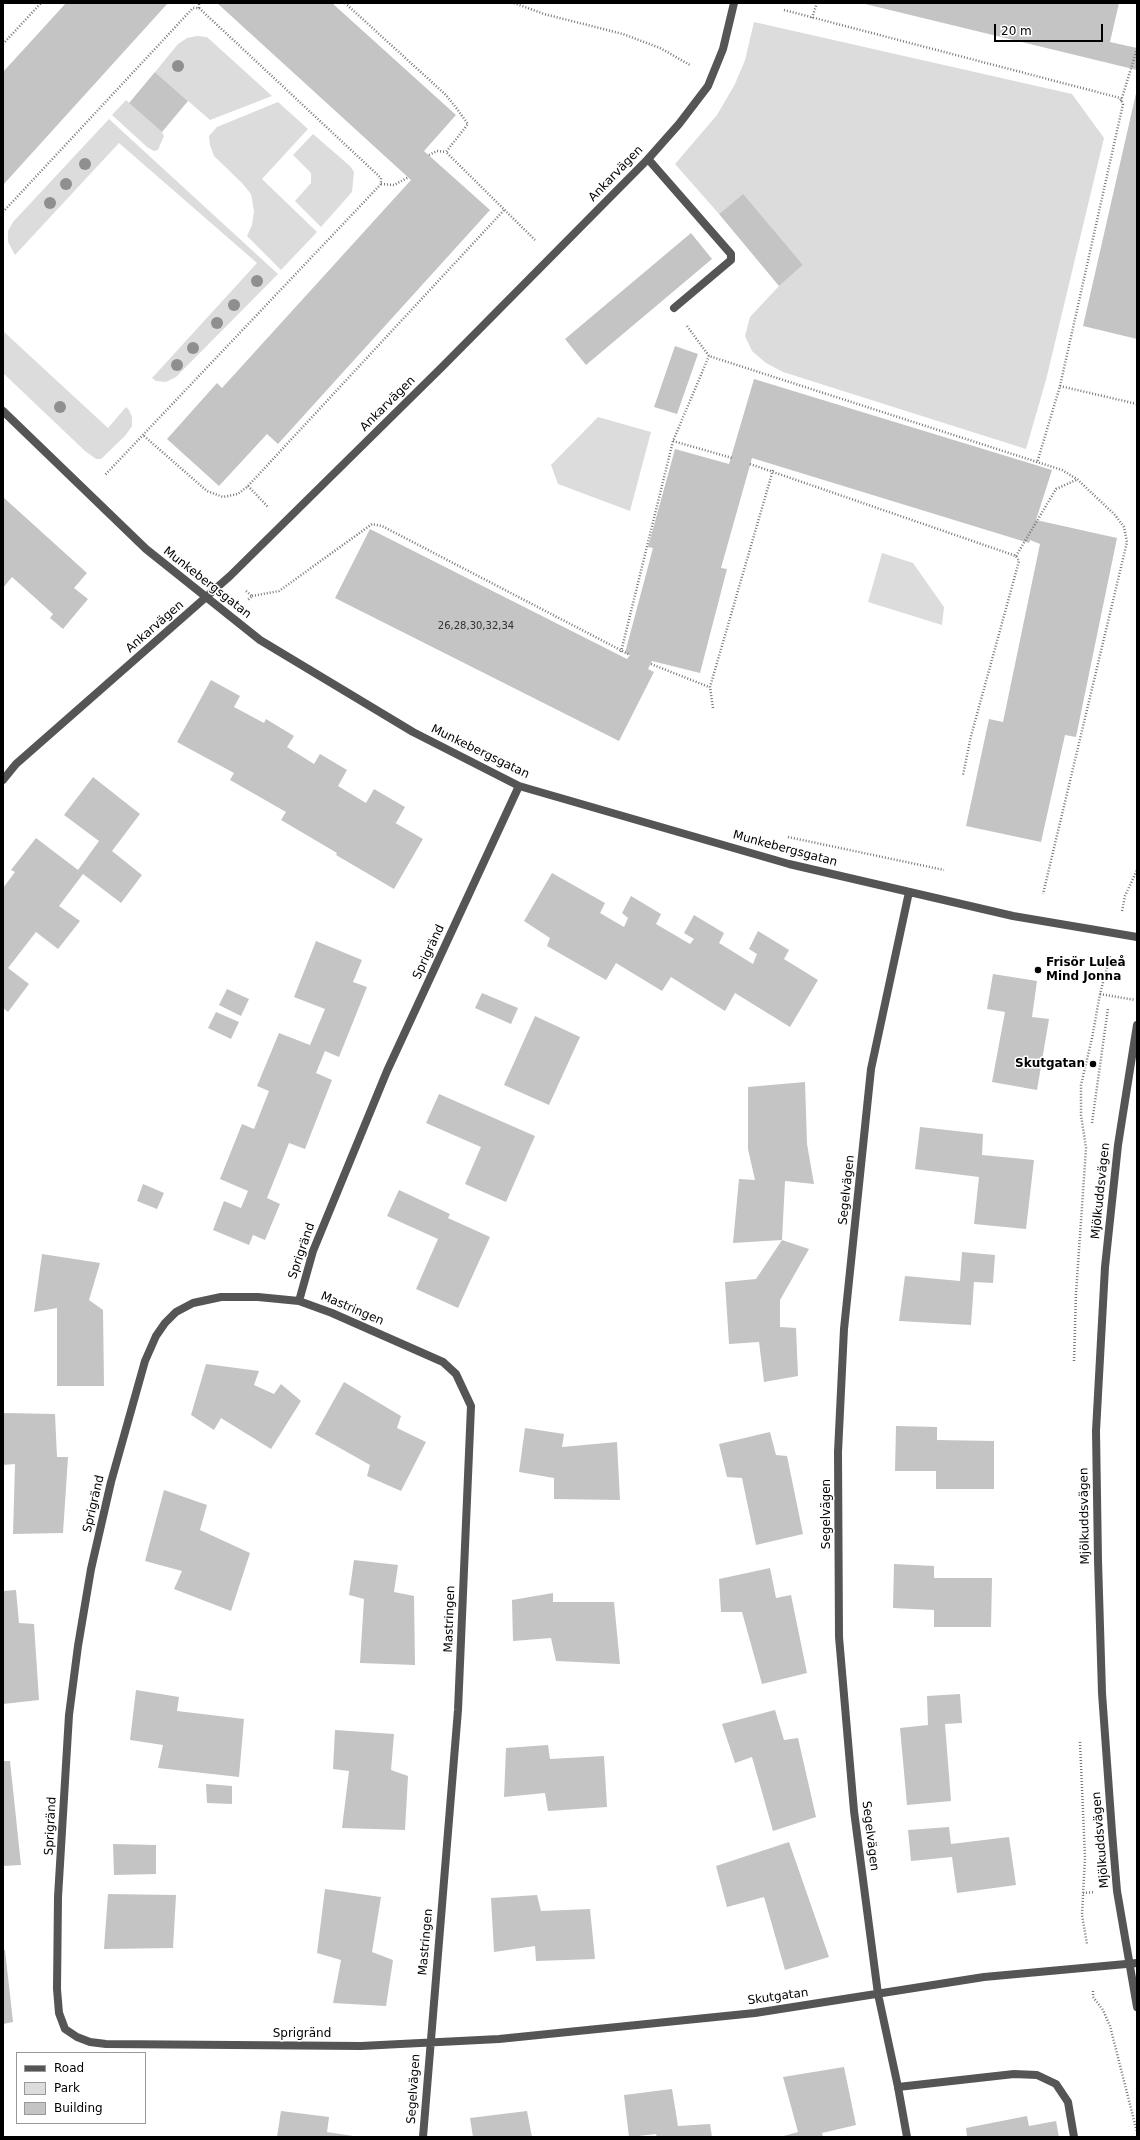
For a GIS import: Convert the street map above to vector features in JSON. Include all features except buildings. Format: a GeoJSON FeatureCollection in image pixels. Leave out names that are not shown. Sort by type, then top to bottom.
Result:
{"type":"FeatureCollection","features":[{"type":"Feature","properties":{"kind":"street","name":"Ankarvägen"},"geometry":{"type":"LineString","coordinates":[[3,780],[16,764],[207,598],[442,367],[648,159],[680,124],[708,86],[723,49],[734,3]]}},
{"type":"Feature","properties":{"kind":"street"},"geometry":{"type":"LineString","coordinates":[[648,159],[731,254],[731,260],[674,308]]}},
{"type":"Feature","properties":{"kind":"street","name":"Munkebergsgatan"},"geometry":{"type":"LineString","coordinates":[[3,412],[146,549],[260,640],[400,724],[519,786],[789,864],[1013,916],[1137,937]]}},
{"type":"Feature","properties":{"kind":"street","name":"Sprigränd"},"geometry":{"type":"LineString","coordinates":[[430,2043],[361,2046],[106,2044],[77,2038],[65,2029],[59,2013],[57,1989],[59,1889],[69,1715],[78,1646],[92,1569],[110,1489],[145,1361],[156,1336],[165,1322],[176,1312],[193,1302],[221,1297],[258,1297],[299,1301],[313,1251],[387,1071],[519,786]]}},
{"type":"Feature","properties":{"kind":"street","name":"Segelvägen"},"geometry":{"type":"LineString","coordinates":[[906,2137],[898,2087],[878,1994],[854,1811],[839,1637],[838,1452],[844,1329],[871,1069],[909,892]]}},
{"type":"Feature","properties":{"kind":"street","name":"Mjölkuddsvägen"},"geometry":{"type":"LineString","coordinates":[[1137,1025],[1118,1144],[1106,1267],[1096,1431],[1102,1693],[1116,1876],[1133,1964],[1137,2007]]}},
{"type":"Feature","properties":{"kind":"street","name":"Mastringen"},"geometry":{"type":"LineString","coordinates":[[299,1301],[332,1313],[443,1362],[456,1374],[471,1406],[458,1710],[430,2043]]}},
{"type":"Feature","properties":{"kind":"street","name":"Skutgatan"},"geometry":{"type":"LineString","coordinates":[[430,2043],[499,2039],[756,2013],[984,1977],[1133,1964]]}},
{"type":"Feature","properties":{"kind":"street","name":"Segelvägen"},"geometry":{"type":"LineString","coordinates":[[423,2137],[430,2043]]}},
{"type":"Feature","properties":{"kind":"street"},"geometry":{"type":"LineString","coordinates":[[898,2087],[1014,2074],[1037,2075],[1056,2084],[1068,2102],[1074,2137]]}},
{"type":"Feature","properties":{"kind":"path"},"geometry":{"type":"LineString","coordinates":[[3,44],[41,3]]}},
{"type":"Feature","properties":{"kind":"path"},"geometry":{"type":"LineString","coordinates":[[199,3],[199,8]]}},
{"type":"Feature","properties":{"kind":"path"},"geometry":{"type":"LineString","coordinates":[[345,3],[446,95],[468,124],[446,152]]}},
{"type":"Feature","properties":{"kind":"path"},"geometry":{"type":"LineString","coordinates":[[514,3],[544,14],[623,34],[660,48],[712,78]]}},
{"type":"Feature","properties":{"kind":"path"},"geometry":{"type":"LineString","coordinates":[[812,18],[817,3]]}},
{"type":"Feature","properties":{"kind":"path"},"geometry":{"type":"LineString","coordinates":[[3,212],[193,8],[199,8],[381,178],[381,184],[144,436],[105,475]]}},
{"type":"Feature","properties":{"kind":"path"},"geometry":{"type":"LineString","coordinates":[[784,10],[1120,98],[1123,104],[1060,386],[1037,463]]}},
{"type":"Feature","properties":{"kind":"path"},"geometry":{"type":"LineString","coordinates":[[1121,101],[1137,49]]}},
{"type":"Feature","properties":{"kind":"path"},"geometry":{"type":"LineString","coordinates":[[429,155],[436,151],[446,152],[535,240]]}},
{"type":"Feature","properties":{"kind":"path"},"geometry":{"type":"LineString","coordinates":[[381,184],[394,185],[409,177]]}},
{"type":"Feature","properties":{"kind":"path"},"geometry":{"type":"LineString","coordinates":[[144,436],[207,491],[223,497],[230,497],[248,486],[505,209]]}},
{"type":"Feature","properties":{"kind":"path"},"geometry":{"type":"LineString","coordinates":[[674,308],[709,356],[1062,470],[1077,479],[1115,515],[1124,527],[1127,542],[1043,894]]}},
{"type":"Feature","properties":{"kind":"path"},"geometry":{"type":"LineString","coordinates":[[621,652],[674,441],[709,356]]}},
{"type":"Feature","properties":{"kind":"path"},"geometry":{"type":"LineString","coordinates":[[1060,386],[1137,404]]}},
{"type":"Feature","properties":{"kind":"path"},"geometry":{"type":"LineString","coordinates":[[674,441],[732,458]]}},
{"type":"Feature","properties":{"kind":"path"},"geometry":{"type":"LineString","coordinates":[[750,464],[773,470],[1016,556],[1019,561],[971,736],[963,775]]}},
{"type":"Feature","properties":{"kind":"path"},"geometry":{"type":"LineString","coordinates":[[713,708],[710,688],[773,470]]}},
{"type":"Feature","properties":{"kind":"path"},"geometry":{"type":"LineString","coordinates":[[1016,556],[1056,489],[1077,479]]}},
{"type":"Feature","properties":{"kind":"path"},"geometry":{"type":"LineString","coordinates":[[248,486],[270,508]]}},
{"type":"Feature","properties":{"kind":"path"},"geometry":{"type":"LineString","coordinates":[[252,596],[278,591],[372,524],[382,526],[621,652],[630,655]]}},
{"type":"Feature","properties":{"kind":"path"},"geometry":{"type":"LineString","coordinates":[[650,664],[710,688]]}},
{"type":"Feature","properties":{"kind":"path"},"geometry":{"type":"LineString","coordinates":[[784,836],[944,870]]}},
{"type":"Feature","properties":{"kind":"path"},"geometry":{"type":"LineString","coordinates":[[1100,994],[1137,1001]]}},
{"type":"Feature","properties":{"kind":"path"},"geometry":{"type":"LineString","coordinates":[[1092,1123],[1108,1008]]}},
{"type":"Feature","properties":{"kind":"green space"},"geometry":{"type":"Polygon","coordinates":[[[754,22],[1072,94],[1104,138],[1046,380],[1026,449],[783,372],[766,363],[752,351],[745,336],[750,317],[779,286],[803,265],[742,195],[719,214],[675,164],[717,115],[735,84],[745,60],[754,22]]]}},
{"type":"Feature","properties":{"kind":"green space"},"geometry":{"type":"Polygon","coordinates":[[[197,36],[207,37],[272,96],[210,120],[155,72],[178,44],[187,38],[197,36]]]}},
{"type":"Feature","properties":{"kind":"green space"},"geometry":{"type":"Polygon","coordinates":[[[126,100],[162,132],[164,136],[158,150],[154,151],[147,147],[112,115],[126,100]]]}},
{"type":"Feature","properties":{"kind":"green space"},"geometry":{"type":"Polygon","coordinates":[[[278,102],[308,129],[262,179],[317,232],[281,270],[247,236],[252,225],[254,211],[251,194],[242,183],[214,156],[210,145],[209,136],[217,127],[278,102]]]}},
{"type":"Feature","properties":{"kind":"green space"},"geometry":{"type":"Polygon","coordinates":[[[109,119],[278,274],[176,377],[166,382],[156,381],[152,378],[257,263],[119,143],[15,255],[8,242],[8,231],[13,222],[109,119]]]}},
{"type":"Feature","properties":{"kind":"green space"},"geometry":{"type":"Polygon","coordinates":[[[313,134],[350,166],[354,172],[352,192],[321,227],[295,201],[311,183],[311,173],[293,155],[313,134]]]}},
{"type":"Feature","properties":{"kind":"green space"},"geometry":{"type":"Polygon","coordinates":[[[3,331],[108,428],[126,407],[129,410],[132,417],[132,426],[125,436],[101,459],[96,459],[85,451],[3,373],[3,331]]]}},
{"type":"Feature","properties":{"kind":"green space"},"geometry":{"type":"Polygon","coordinates":[[[598,417],[651,432],[630,511],[558,484],[551,465],[598,417]]]}},
{"type":"Feature","properties":{"kind":"green space"},"geometry":{"type":"Polygon","coordinates":[[[882,553],[913,563],[944,607],[942,625],[868,602],[882,553]]]}},
{"type":"Feature","properties":{"kind":"place","name":"Frisör Luleå Mind Jonna"},"geometry":{"type":"Point","coordinates":[1038,970]}},
{"type":"Feature","properties":{"kind":"place","name":"Skutgatan"},"geometry":{"type":"Point","coordinates":[1093,1064]}}]}
